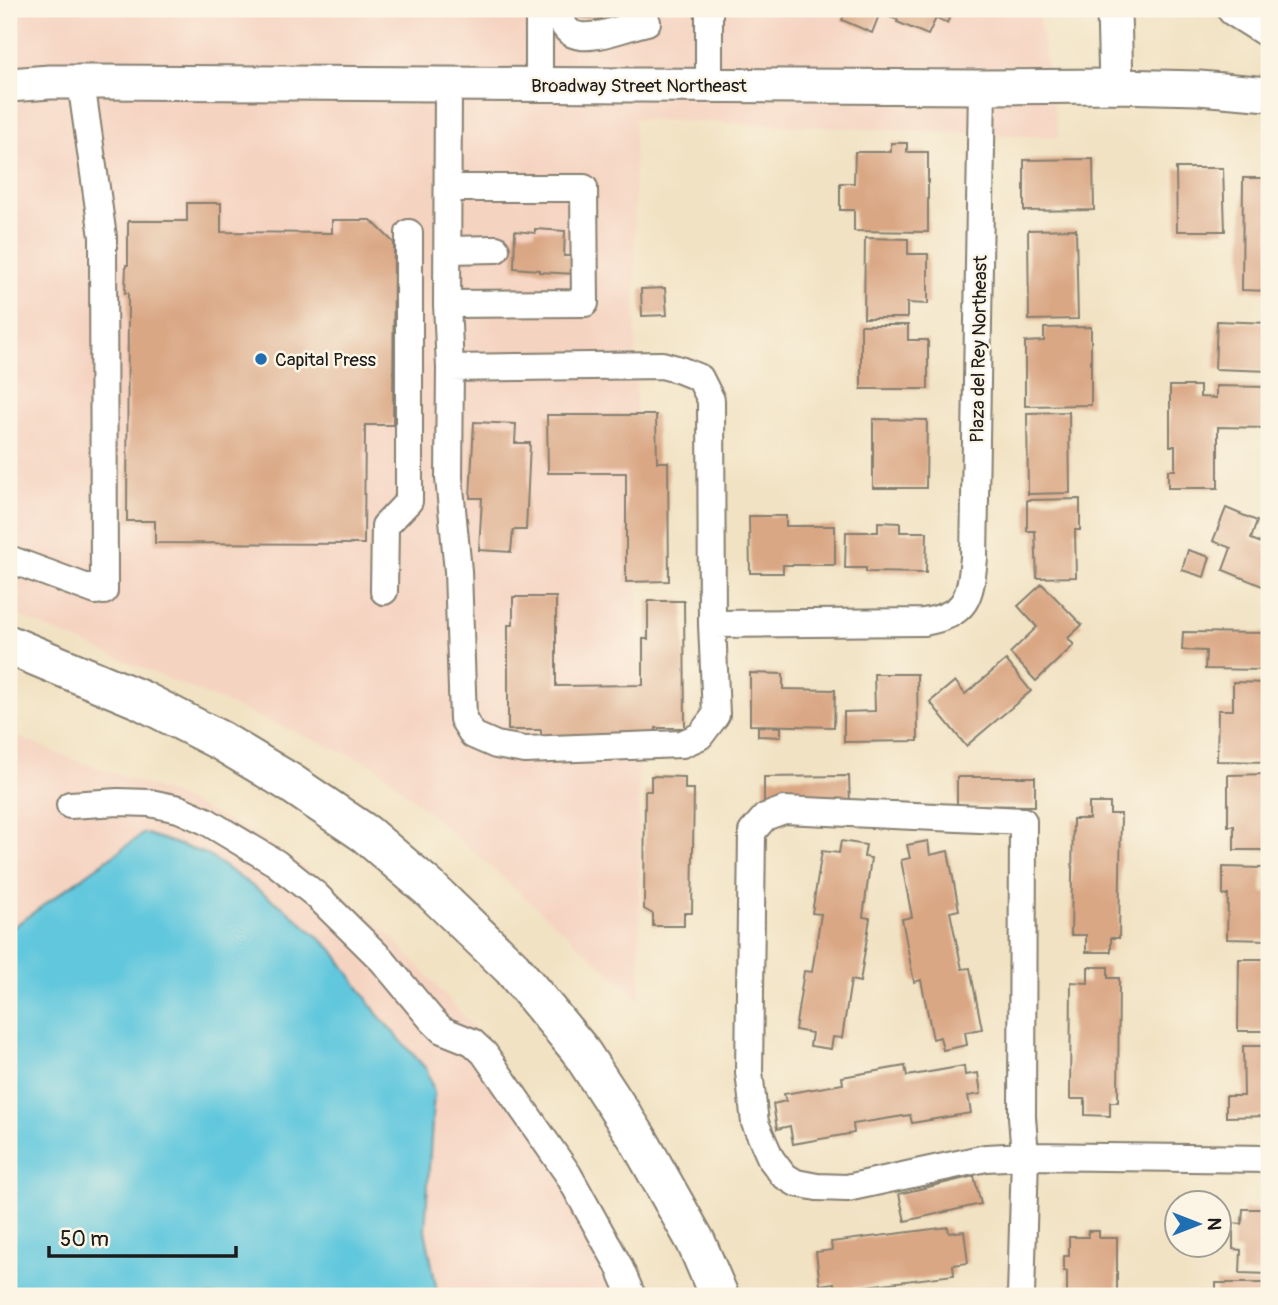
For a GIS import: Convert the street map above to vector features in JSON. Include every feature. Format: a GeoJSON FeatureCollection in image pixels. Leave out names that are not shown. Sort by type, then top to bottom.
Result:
{"type":"FeatureCollection","features":[{"type":"Feature","properties":{"kind":"highway"},"geometry":{"type":"LineString","coordinates":[[9,645],[141,700],[221,741],[289,782],[366,835],[429,888],[512,968],[579,1049],[638,1139],[696,1242],[719,1296]]}},
{"type":"Feature","properties":{"kind":"main road"},"geometry":{"type":"LineString","coordinates":[[1114,9],[1116,86]]}},
{"type":"Feature","properties":{"kind":"main road"},"geometry":{"type":"LineString","coordinates":[[1234,9],[1269,31]]}},
{"type":"Feature","properties":{"kind":"main road","name":"Broadway Street Northeast"},"geometry":{"type":"LineString","coordinates":[[9,85],[81,82],[1116,86],[1269,94]]}},
{"type":"Feature","properties":{"kind":"street"},"geometry":{"type":"LineString","coordinates":[[539,9],[539,84]]}},
{"type":"Feature","properties":{"kind":"street"},"geometry":{"type":"LineString","coordinates":[[561,9],[564,27],[576,36],[595,36],[647,22]]}},
{"type":"Feature","properties":{"kind":"street"},"geometry":{"type":"LineString","coordinates":[[709,9],[709,86]]}},
{"type":"Feature","properties":{"kind":"street"},"geometry":{"type":"LineString","coordinates":[[9,559],[100,591],[103,237],[81,82]]}},
{"type":"Feature","properties":{"kind":"street"},"geometry":{"type":"LineString","coordinates":[[448,84],[449,478],[458,571],[463,719],[473,734],[496,745],[525,750],[682,744],[700,736],[716,715],[712,624],[711,400],[700,378],[662,365],[450,368]]}},
{"type":"Feature","properties":{"kind":"street","name":"Plaza del Rey Northeast"},"geometry":{"type":"LineString","coordinates":[[712,624],[923,622],[944,618],[961,607],[972,584],[974,558],[982,87]]}},
{"type":"Feature","properties":{"kind":"street"},"geometry":{"type":"LineString","coordinates":[[447,304],[585,303],[584,188],[448,188]]}},
{"type":"Feature","properties":{"kind":"street"},"geometry":{"type":"LineString","coordinates":[[384,591],[384,526],[409,501],[409,233]]}},
{"type":"Feature","properties":{"kind":"street"},"geometry":{"type":"LineString","coordinates":[[447,250],[496,249]]}},
{"type":"Feature","properties":{"kind":"street"},"geometry":{"type":"LineString","coordinates":[[70,805],[150,803],[179,809],[206,821],[276,863],[316,895],[382,960],[442,1030],[472,1042],[484,1053],[568,1174],[618,1264],[632,1296]]}},
{"type":"Feature","properties":{"kind":"street"},"geometry":{"type":"LineString","coordinates":[[1021,1296],[1025,1157],[1022,1104],[1023,821],[784,810],[765,817],[752,832],[749,1072],[755,1123],[771,1159],[783,1175],[796,1183],[847,1188],[986,1158],[1025,1157],[1086,1157],[1269,1159]]}},
{"type":"Feature","properties":{"kind":"shaded area"},"geometry":{"type":"Polygon","coordinates":[[[9,9],[1037,9],[1059,137],[634,119],[640,999],[376,766],[9,612],[9,9]]]}},
{"type":"Feature","properties":{"kind":"shaded area"},"geometry":{"type":"Polygon","coordinates":[[[9,733],[80,762],[167,792],[251,832],[327,883],[390,935],[480,1034],[632,1264],[646,1296],[9,1296],[9,733]]]}},
{"type":"Feature","properties":{"kind":"water"},"geometry":{"type":"Polygon","coordinates":[[[144,833],[206,854],[287,910],[332,949],[378,1015],[427,1070],[434,1092],[425,1230],[438,1296],[9,1296],[9,930],[144,833]]]}},
{"type":"Feature","properties":{"kind":"building"},"geometry":{"type":"Polygon","coordinates":[[[569,9],[602,9],[602,18],[569,17],[569,9]]]}},
{"type":"Feature","properties":{"kind":"building"},"geometry":{"type":"Polygon","coordinates":[[[847,9],[953,9],[947,23],[936,18],[928,35],[897,22],[898,20],[881,10],[872,33],[842,20],[847,9]]]}},
{"type":"Feature","properties":{"kind":"building"},"geometry":{"type":"Polygon","coordinates":[[[891,143],[907,143],[907,152],[928,152],[928,232],[854,231],[854,210],[840,210],[840,183],[854,183],[855,152],[891,152],[891,143]]]}},
{"type":"Feature","properties":{"kind":"building"},"geometry":{"type":"Polygon","coordinates":[[[1093,159],[1094,210],[1024,211],[1024,160],[1093,159]]]}},
{"type":"Feature","properties":{"kind":"building"},"geometry":{"type":"Polygon","coordinates":[[[1176,168],[1223,168],[1225,231],[1177,231],[1176,168]]]}},
{"type":"Feature","properties":{"kind":"building"},"geometry":{"type":"Polygon","coordinates":[[[1243,178],[1269,178],[1269,291],[1242,290],[1243,178]]]}},
{"type":"Feature","properties":{"kind":"building","name":"Capital Press"},"geometry":{"type":"Polygon","coordinates":[[[187,203],[221,203],[221,232],[332,233],[332,220],[371,220],[394,243],[393,425],[365,425],[364,544],[155,543],[155,521],[127,521],[128,293],[125,293],[128,221],[187,221],[187,203]]]}},
{"type":"Feature","properties":{"kind":"building"},"geometry":{"type":"Polygon","coordinates":[[[535,229],[565,231],[564,256],[577,256],[576,274],[514,268],[515,231],[535,233],[535,229]]]}},
{"type":"Feature","properties":{"kind":"building"},"geometry":{"type":"Polygon","coordinates":[[[1076,229],[1078,319],[1029,320],[1028,230],[1076,229]]]}},
{"type":"Feature","properties":{"kind":"building"},"geometry":{"type":"Polygon","coordinates":[[[865,238],[908,239],[908,254],[928,254],[928,304],[907,303],[907,318],[864,318],[865,238]]]}},
{"type":"Feature","properties":{"kind":"building"},"geometry":{"type":"Polygon","coordinates":[[[665,288],[667,315],[642,316],[641,289],[665,288]]]}},
{"type":"Feature","properties":{"kind":"building"},"geometry":{"type":"Polygon","coordinates":[[[1217,321],[1269,323],[1269,371],[1215,369],[1217,321]]]}},
{"type":"Feature","properties":{"kind":"building"},"geometry":{"type":"Polygon","coordinates":[[[861,325],[908,325],[908,340],[928,340],[928,389],[861,389],[861,325]]]}},
{"type":"Feature","properties":{"kind":"building"},"geometry":{"type":"Polygon","coordinates":[[[1091,327],[1091,405],[1025,406],[1025,342],[1044,341],[1044,328],[1091,327]]]}},
{"type":"Feature","properties":{"kind":"building"},"geometry":{"type":"Polygon","coordinates":[[[1170,386],[1200,386],[1200,397],[1216,398],[1216,386],[1269,387],[1269,428],[1218,427],[1218,488],[1168,488],[1168,470],[1175,470],[1175,446],[1170,446],[1170,386]]]}},
{"type":"Feature","properties":{"kind":"building"},"geometry":{"type":"Polygon","coordinates":[[[1069,412],[1070,493],[1028,494],[1027,413],[1069,412]]]}},
{"type":"Feature","properties":{"kind":"building"},"geometry":{"type":"Polygon","coordinates":[[[547,415],[656,415],[657,462],[668,462],[669,581],[626,582],[626,473],[548,473],[547,415]]]}},
{"type":"Feature","properties":{"kind":"building"},"geometry":{"type":"Polygon","coordinates":[[[873,419],[927,420],[926,488],[873,488],[873,419]]]}},
{"type":"Feature","properties":{"kind":"building"},"geometry":{"type":"Polygon","coordinates":[[[474,422],[516,424],[515,443],[530,443],[526,530],[513,530],[511,552],[479,550],[482,498],[470,498],[474,422]]]}},
{"type":"Feature","properties":{"kind":"building"},"geometry":{"type":"Polygon","coordinates":[[[1080,499],[1080,530],[1075,530],[1076,577],[1037,578],[1035,531],[1027,531],[1027,500],[1080,499]]]}},
{"type":"Feature","properties":{"kind":"building"},"geometry":{"type":"Polygon","coordinates":[[[1226,508],[1257,521],[1251,539],[1269,546],[1267,588],[1223,570],[1231,548],[1213,541],[1226,508]]]}},
{"type":"Feature","properties":{"kind":"building"},"geometry":{"type":"Polygon","coordinates":[[[749,516],[786,516],[786,526],[835,526],[835,565],[783,565],[783,573],[750,573],[749,516]]]}},
{"type":"Feature","properties":{"kind":"building"},"geometry":{"type":"Polygon","coordinates":[[[878,522],[900,523],[900,532],[927,532],[926,573],[866,572],[866,568],[845,568],[846,532],[878,532],[878,522]]]}},
{"type":"Feature","properties":{"kind":"building"},"geometry":{"type":"Polygon","coordinates":[[[1188,550],[1210,557],[1204,577],[1182,570],[1188,550]]]}},
{"type":"Feature","properties":{"kind":"building"},"geometry":{"type":"Polygon","coordinates":[[[1042,584],[1082,625],[1068,638],[1074,645],[1036,681],[1010,653],[1037,627],[1018,606],[1042,584]]]}},
{"type":"Feature","properties":{"kind":"building"},"geometry":{"type":"Polygon","coordinates":[[[513,597],[556,597],[556,686],[643,685],[643,639],[648,639],[648,601],[684,601],[685,728],[656,728],[656,741],[541,742],[541,730],[508,730],[508,625],[513,625],[513,597]]]}},
{"type":"Feature","properties":{"kind":"building"},"geometry":{"type":"Polygon","coordinates":[[[1183,632],[1266,633],[1265,670],[1205,669],[1206,651],[1182,650],[1183,632]]]}},
{"type":"Feature","properties":{"kind":"building"},"geometry":{"type":"Polygon","coordinates":[[[1006,660],[1031,691],[966,746],[930,702],[955,681],[965,694],[1006,660]]]}},
{"type":"Feature","properties":{"kind":"building"},"geometry":{"type":"Polygon","coordinates":[[[750,673],[783,674],[783,689],[835,690],[834,727],[750,725],[750,673]]]}},
{"type":"Feature","properties":{"kind":"building"},"geometry":{"type":"Polygon","coordinates":[[[874,674],[917,674],[918,741],[844,742],[844,712],[875,711],[874,674]]]}},
{"type":"Feature","properties":{"kind":"building"},"geometry":{"type":"Polygon","coordinates":[[[1233,682],[1267,683],[1269,762],[1217,761],[1218,710],[1233,710],[1233,682]]]}},
{"type":"Feature","properties":{"kind":"building"},"geometry":{"type":"Polygon","coordinates":[[[758,726],[781,727],[781,737],[758,736],[758,726]]]}},
{"type":"Feature","properties":{"kind":"building"},"geometry":{"type":"Polygon","coordinates":[[[1269,774],[1269,850],[1234,850],[1234,826],[1228,826],[1228,775],[1269,774]]]}},
{"type":"Feature","properties":{"kind":"building"},"geometry":{"type":"Polygon","coordinates":[[[651,776],[685,777],[685,789],[694,789],[692,913],[684,913],[684,926],[653,926],[653,914],[644,909],[645,791],[651,791],[651,776]]]}},
{"type":"Feature","properties":{"kind":"building"},"geometry":{"type":"Polygon","coordinates":[[[849,776],[850,804],[764,805],[764,777],[849,776]]]}},
{"type":"Feature","properties":{"kind":"building"},"geometry":{"type":"Polygon","coordinates":[[[957,777],[1035,777],[1035,806],[957,805],[957,777]]]}},
{"type":"Feature","properties":{"kind":"building"},"geometry":{"type":"Polygon","coordinates":[[[1089,803],[1110,803],[1110,814],[1121,814],[1119,938],[1111,938],[1111,952],[1086,952],[1086,935],[1071,935],[1073,819],[1089,819],[1089,803]]]}},
{"type":"Feature","properties":{"kind":"building"},"geometry":{"type":"Polygon","coordinates":[[[841,841],[866,845],[864,857],[871,858],[863,917],[870,918],[860,982],[851,980],[842,1038],[833,1037],[831,1049],[810,1046],[812,1033],[795,1030],[804,971],[812,972],[821,914],[812,913],[822,851],[839,853],[841,841]]]}},
{"type":"Feature","properties":{"kind":"building"},"geometry":{"type":"Polygon","coordinates":[[[928,841],[930,855],[948,851],[959,910],[950,912],[962,969],[970,968],[982,1029],[965,1032],[967,1045],[943,1050],[940,1037],[933,1039],[921,980],[914,982],[902,919],[912,917],[901,860],[910,858],[907,845],[928,841]]]}},
{"type":"Feature","properties":{"kind":"building"},"geometry":{"type":"Polygon","coordinates":[[[1223,867],[1263,868],[1262,892],[1269,893],[1269,940],[1227,939],[1228,895],[1223,895],[1223,867]]]}},
{"type":"Feature","properties":{"kind":"building"},"geometry":{"type":"Polygon","coordinates":[[[1239,959],[1269,959],[1269,1031],[1238,1031],[1239,959]]]}},
{"type":"Feature","properties":{"kind":"building"},"geometry":{"type":"Polygon","coordinates":[[[1088,967],[1108,967],[1108,978],[1119,978],[1118,1102],[1110,1102],[1110,1116],[1085,1115],[1085,1099],[1070,1099],[1071,982],[1088,983],[1088,967]]]}},
{"type":"Feature","properties":{"kind":"building"},"geometry":{"type":"Polygon","coordinates":[[[1243,1046],[1269,1046],[1269,1116],[1226,1117],[1226,1096],[1244,1096],[1243,1046]]]}},
{"type":"Feature","properties":{"kind":"building"},"geometry":{"type":"Polygon","coordinates":[[[905,1066],[907,1076],[964,1066],[965,1075],[978,1073],[981,1094],[968,1096],[971,1113],[912,1123],[910,1115],[853,1124],[854,1133],[793,1144],[790,1126],[777,1129],[773,1104],[786,1101],[784,1094],[843,1084],[842,1077],[905,1066]]]}},
{"type":"Feature","properties":{"kind":"building"},"geometry":{"type":"Polygon","coordinates":[[[974,1176],[981,1204],[905,1221],[899,1194],[974,1176]]]}},
{"type":"Feature","properties":{"kind":"building"},"geometry":{"type":"Polygon","coordinates":[[[1243,1209],[1269,1209],[1269,1274],[1240,1273],[1241,1250],[1233,1249],[1233,1223],[1242,1224],[1243,1209]]]}},
{"type":"Feature","properties":{"kind":"building"},"geometry":{"type":"Polygon","coordinates":[[[948,1227],[949,1233],[964,1231],[968,1263],[953,1265],[954,1275],[835,1290],[834,1283],[820,1285],[816,1252],[832,1250],[831,1242],[948,1227]]]}},
{"type":"Feature","properties":{"kind":"building"},"geometry":{"type":"Polygon","coordinates":[[[1088,1231],[1099,1231],[1099,1238],[1117,1238],[1117,1296],[1067,1296],[1064,1256],[1069,1256],[1069,1237],[1088,1237],[1088,1231]]]}},
{"type":"Feature","properties":{"kind":"building"},"geometry":{"type":"Polygon","coordinates":[[[1216,1283],[1269,1283],[1269,1296],[1216,1296],[1216,1283]]]}},
{"type":"Feature","properties":{"kind":"place","name":"Capital Press"},"geometry":{"type":"Point","coordinates":[261,359]}}]}
